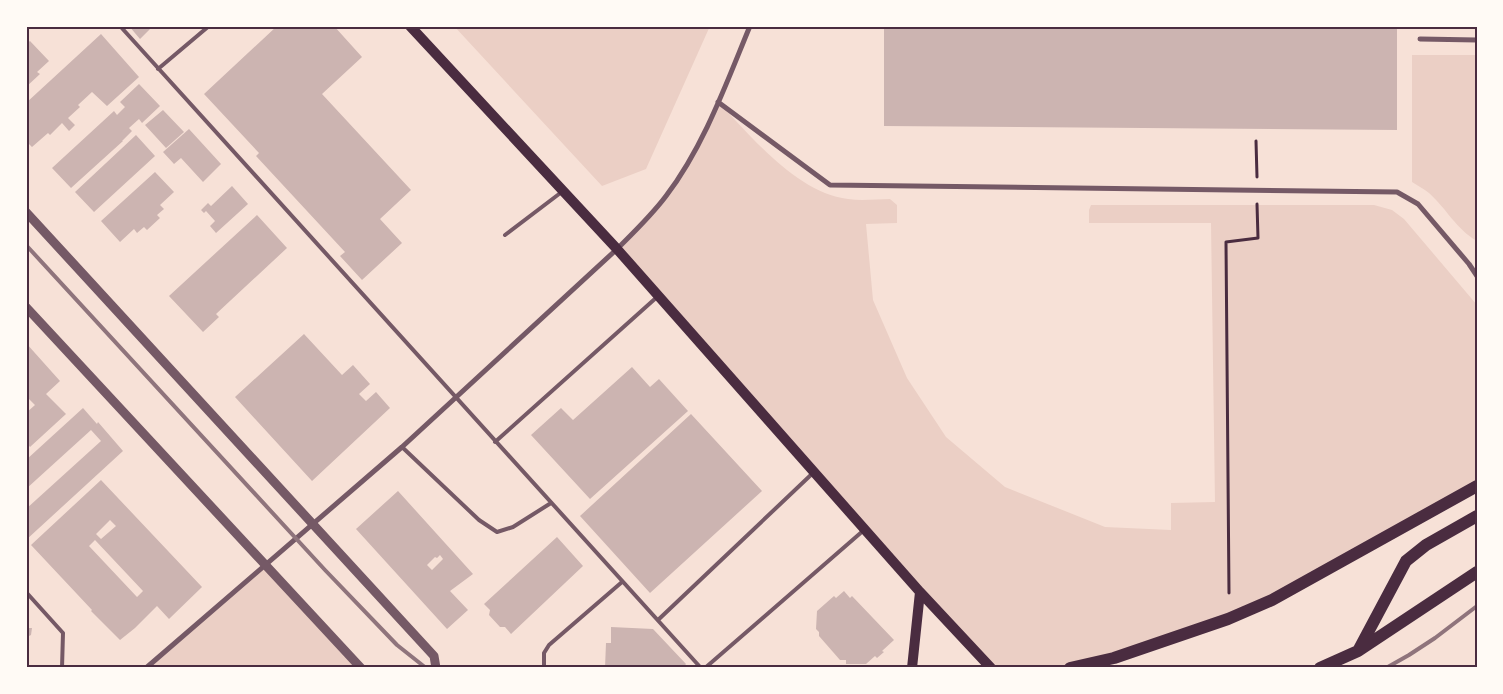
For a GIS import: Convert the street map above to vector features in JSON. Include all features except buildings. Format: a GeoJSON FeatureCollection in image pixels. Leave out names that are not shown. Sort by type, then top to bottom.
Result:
{"type":"FeatureCollection","features":[{"type":"Feature","properties":{"kind":"main road"},"geometry":{"type":"LineString","coordinates":[[410,26],[617,249],[920,592],[991,668]]}},
{"type":"Feature","properties":{"kind":"main road"},"geometry":{"type":"LineString","coordinates":[[1070,668],[1114,658],[1228,619],[1263,604],[1477,486]]}},
{"type":"Feature","properties":{"kind":"main road"},"geometry":{"type":"LineString","coordinates":[[1358,650],[1406,561],[1426,545],[1477,516]]}},
{"type":"Feature","properties":{"kind":"main road"},"geometry":{"type":"LineString","coordinates":[[1320,668],[1358,650],[1477,572]]}},
{"type":"Feature","properties":{"kind":"main road"},"geometry":{"type":"LineString","coordinates":[[912,668],[920,592]]}},
{"type":"Feature","properties":{"kind":"street"},"geometry":{"type":"LineString","coordinates":[[146,668],[402,447],[617,249],[647,219],[666,196],[695,149],[718,102],[750,26]]}},
{"type":"Feature","properties":{"kind":"street"},"geometry":{"type":"LineString","coordinates":[[1420,40],[1477,40]]}},
{"type":"Feature","properties":{"kind":"street"},"geometry":{"type":"LineString","coordinates":[[718,102],[830,185],[1397,192],[1418,204],[1477,276]]}},
{"type":"Feature","properties":{"kind":"street"},"geometry":{"type":"LineString","coordinates":[[26,212],[434,656],[436,668]]}},
{"type":"Feature","properties":{"kind":"street"},"geometry":{"type":"LineString","coordinates":[[1469,264],[1477,266]]}},
{"type":"Feature","properties":{"kind":"street"},"geometry":{"type":"LineString","coordinates":[[26,307],[361,668]]}},
{"type":"Feature","properties":{"kind":"lane"},"geometry":{"type":"LineString","coordinates":[[120,26],[701,668]]}},
{"type":"Feature","properties":{"kind":"lane"},"geometry":{"type":"LineString","coordinates":[[158,68],[209,26]]}},
{"type":"Feature","properties":{"kind":"lane"},"geometry":{"type":"LineString","coordinates":[[505,234],[563,191]]}},
{"type":"Feature","properties":{"kind":"lane"},"geometry":{"type":"LineString","coordinates":[[495,442],[658,296]]}},
{"type":"Feature","properties":{"kind":"lane"},"geometry":{"type":"LineString","coordinates":[[402,447],[479,520],[497,532],[513,527],[551,503]]}},
{"type":"Feature","properties":{"kind":"lane"},"geometry":{"type":"LineString","coordinates":[[658,620],[814,472]]}},
{"type":"Feature","properties":{"kind":"lane"},"geometry":{"type":"LineString","coordinates":[[705,668],[865,530]]}},
{"type":"Feature","properties":{"kind":"lane"},"geometry":{"type":"LineString","coordinates":[[544,668],[544,653],[549,644],[622,582]]}},
{"type":"Feature","properties":{"kind":"lane"},"geometry":{"type":"LineString","coordinates":[[26,592],[63,633],[62,668]]}},
{"type":"Feature","properties":{"kind":"path"},"geometry":{"type":"LineString","coordinates":[[1229,593],[1226,242],[1258,238],[1256,141]]}},
{"type":"Feature","properties":{"kind":"shaded area"},"geometry":{"type":"Polygon","coordinates":[[[454,26],[710,26],[646,169],[602,186],[454,26]]]}},
{"type":"Feature","properties":{"kind":"shaded area"},"geometry":{"type":"Polygon","coordinates":[[[1412,55],[1477,55],[1477,241],[1463,231],[1429,193],[1412,182],[1412,55]]]}},
{"type":"Feature","properties":{"kind":"shaded area"},"geometry":{"type":"Polygon","coordinates":[[[718,102],[777,161],[793,175],[811,186],[829,195],[848,199],[890,199],[897,205],[897,223],[866,224],[873,300],[907,378],[946,437],[1005,487],[1105,527],[1171,530],[1171,503],[1215,502],[1211,223],[1089,223],[1091,205],[1374,205],[1392,210],[1404,219],[1477,305],[1477,486],[1272,600],[1070,668],[991,668],[617,249],[667,195],[695,149],[718,102]]]}},
{"type":"Feature","properties":{"kind":"shaded area"},"geometry":{"type":"Polygon","coordinates":[[[266,565],[360,668],[146,668],[266,565]]]}},
{"type":"Feature","properties":{"kind":"railway"},"geometry":{"type":"LineString","coordinates":[[26,245],[325,570],[397,645],[426,668]]}},
{"type":"Feature","properties":{"kind":"railway"},"geometry":{"type":"LineString","coordinates":[[1386,668],[1435,638],[1477,606]]}}]}
